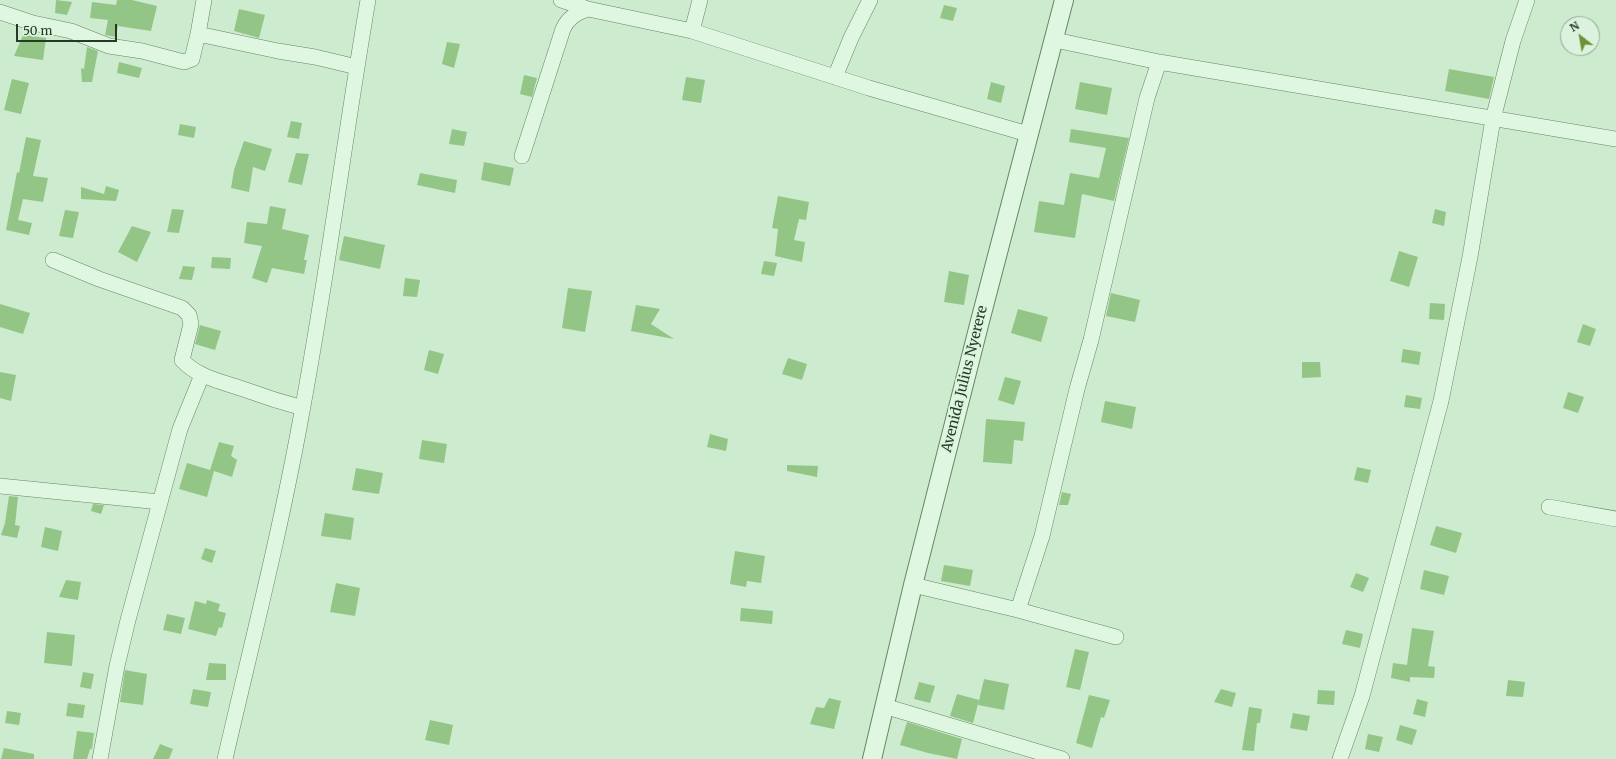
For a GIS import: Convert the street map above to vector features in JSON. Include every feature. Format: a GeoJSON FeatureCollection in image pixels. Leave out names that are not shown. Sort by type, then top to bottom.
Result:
{"type":"FeatureCollection","features":[{"type":"Feature","properties":{"kind":"street"},"geometry":{"type":"LineString","coordinates":[[0,12],[71,31],[110,46],[142,50],[184,62],[192,59],[204,0]]}},
{"type":"Feature","properties":{"kind":"street"},"geometry":{"type":"LineString","coordinates":[[225,759],[286,493],[303,408],[344,164],[368,0]]}},
{"type":"Feature","properties":{"kind":"street"},"geometry":{"type":"LineString","coordinates":[[561,0],[588,9],[692,31],[836,77],[1028,134]]}},
{"type":"Feature","properties":{"kind":"street"},"geometry":{"type":"LineString","coordinates":[[692,31],[700,0]]}},
{"type":"Feature","properties":{"kind":"street"},"geometry":{"type":"LineString","coordinates":[[836,77],[850,38],[870,0]]}},
{"type":"Feature","properties":{"kind":"street","name":"Avenida Julius Nyerere"},"geometry":{"type":"LineString","coordinates":[[872,759],[913,585],[1028,134],[1055,40],[1064,0]]}},
{"type":"Feature","properties":{"kind":"street"},"geometry":{"type":"LineString","coordinates":[[1340,759],[1362,696],[1441,401],[1470,257],[1493,119],[1514,41],[1527,0]]}},
{"type":"Feature","properties":{"kind":"street"},"geometry":{"type":"LineString","coordinates":[[522,156],[563,29],[567,21],[574,15],[588,9]]}},
{"type":"Feature","properties":{"kind":"street"},"geometry":{"type":"LineString","coordinates":[[198,34],[278,51],[315,57],[357,67]]}},
{"type":"Feature","properties":{"kind":"street"},"geometry":{"type":"LineString","coordinates":[[1055,40],[1159,62],[1616,139]]}},
{"type":"Feature","properties":{"kind":"street"},"geometry":{"type":"LineString","coordinates":[[1018,610],[1042,536],[1077,389],[1092,340],[1147,98],[1159,62]]}},
{"type":"Feature","properties":{"kind":"street"},"geometry":{"type":"LineString","coordinates":[[53,260],[99,279],[182,308],[189,315],[191,324],[182,360],[193,370],[202,375],[282,403],[303,408]]}},
{"type":"Feature","properties":{"kind":"street"},"geometry":{"type":"LineString","coordinates":[[100,759],[122,643],[180,429],[202,375]]}},
{"type":"Feature","properties":{"kind":"street"},"geometry":{"type":"LineString","coordinates":[[0,486],[160,502]]}},
{"type":"Feature","properties":{"kind":"street"},"geometry":{"type":"LineString","coordinates":[[1549,507],[1616,519]]}},
{"type":"Feature","properties":{"kind":"street"},"geometry":{"type":"LineString","coordinates":[[913,585],[1018,610],[1116,637]]}},
{"type":"Feature","properties":{"kind":"street"},"geometry":{"type":"LineString","coordinates":[[884,706],[1062,759]]}},
{"type":"Feature","properties":{"kind":"building"},"geometry":{"type":"Polygon","coordinates":[[[56,0],[72,2],[67,15],[55,13],[56,0]]]}},
{"type":"Feature","properties":{"kind":"building"},"geometry":{"type":"Polygon","coordinates":[[[117,0],[132,0],[157,6],[151,31],[118,26],[116,37],[105,35],[108,20],[90,18],[92,2],[116,5],[117,0]]]}},
{"type":"Feature","properties":{"kind":"building"},"geometry":{"type":"Polygon","coordinates":[[[944,5],[957,8],[953,21],[940,18],[944,5]]]}},
{"type":"Feature","properties":{"kind":"building"},"geometry":{"type":"Polygon","coordinates":[[[239,9],[265,15],[259,38],[234,31],[239,9]]]}},
{"type":"Feature","properties":{"kind":"building"},"geometry":{"type":"Polygon","coordinates":[[[23,35],[46,38],[43,60],[14,56],[23,35]]]}},
{"type":"Feature","properties":{"kind":"building"},"geometry":{"type":"Polygon","coordinates":[[[447,42],[460,44],[454,68],[442,64],[447,42]]]}},
{"type":"Feature","properties":{"kind":"building"},"geometry":{"type":"Polygon","coordinates":[[[87,47],[98,51],[92,82],[82,82],[81,68],[84,69],[87,47]]]}},
{"type":"Feature","properties":{"kind":"building"},"geometry":{"type":"Polygon","coordinates":[[[119,62],[142,68],[139,78],[117,73],[119,62]]]}},
{"type":"Feature","properties":{"kind":"building"},"geometry":{"type":"Polygon","coordinates":[[[1449,69],[1494,77],[1489,99],[1445,91],[1449,69]]]}},
{"type":"Feature","properties":{"kind":"building"},"geometry":{"type":"Polygon","coordinates":[[[524,75],[537,78],[532,97],[520,94],[524,75]]]}},
{"type":"Feature","properties":{"kind":"building"},"geometry":{"type":"Polygon","coordinates":[[[686,77],[705,80],[701,103],[682,100],[686,77]]]}},
{"type":"Feature","properties":{"kind":"building"},"geometry":{"type":"Polygon","coordinates":[[[12,79],[29,83],[21,114],[4,110],[12,79]]]}},
{"type":"Feature","properties":{"kind":"building"},"geometry":{"type":"Polygon","coordinates":[[[991,82],[1005,86],[1001,103],[987,99],[991,82]]]}},
{"type":"Feature","properties":{"kind":"building"},"geometry":{"type":"Polygon","coordinates":[[[1080,82],[1112,88],[1107,115],[1075,109],[1080,82]]]}},
{"type":"Feature","properties":{"kind":"building"},"geometry":{"type":"Polygon","coordinates":[[[291,121],[302,123],[299,139],[287,137],[291,121]]]}},
{"type":"Feature","properties":{"kind":"building"},"geometry":{"type":"Polygon","coordinates":[[[180,124],[196,127],[194,138],[178,135],[180,124]]]}},
{"type":"Feature","properties":{"kind":"building"},"geometry":{"type":"Polygon","coordinates":[[[452,129],[467,132],[464,146],[449,144],[452,129]]]}},
{"type":"Feature","properties":{"kind":"building"},"geometry":{"type":"Polygon","coordinates":[[[1071,129],[1129,138],[1114,201],[1082,194],[1075,238],[1034,232],[1039,201],[1064,205],[1070,173],[1099,178],[1106,148],[1069,142],[1071,129]]]}},
{"type":"Feature","properties":{"kind":"building"},"geometry":{"type":"Polygon","coordinates":[[[26,137],[41,140],[33,176],[48,178],[43,202],[23,199],[18,220],[32,223],[29,235],[6,230],[17,172],[19,173],[26,137]]]}},
{"type":"Feature","properties":{"kind":"building"},"geometry":{"type":"Polygon","coordinates":[[[244,141],[272,149],[265,171],[253,167],[249,192],[231,188],[234,170],[244,141]]]}},
{"type":"Feature","properties":{"kind":"building"},"geometry":{"type":"Polygon","coordinates":[[[296,153],[309,154],[302,185],[288,182],[296,153]]]}},
{"type":"Feature","properties":{"kind":"building"},"geometry":{"type":"Polygon","coordinates":[[[484,162],[514,168],[510,186],[481,180],[484,162]]]}},
{"type":"Feature","properties":{"kind":"building"},"geometry":{"type":"Polygon","coordinates":[[[420,173],[457,180],[455,193],[417,185],[420,173]]]}},
{"type":"Feature","properties":{"kind":"building"},"geometry":{"type":"Polygon","coordinates":[[[106,186],[119,190],[116,201],[81,199],[81,187],[104,194],[106,186]]]}},
{"type":"Feature","properties":{"kind":"building"},"geometry":{"type":"Polygon","coordinates":[[[778,196],[809,202],[806,220],[799,219],[794,240],[805,242],[802,262],[775,256],[778,229],[772,228],[778,196]]]}},
{"type":"Feature","properties":{"kind":"building"},"geometry":{"type":"Polygon","coordinates":[[[270,206],[286,209],[282,229],[309,235],[304,260],[307,260],[304,274],[272,268],[267,283],[252,278],[262,246],[244,243],[247,222],[267,224],[270,206]]]}},
{"type":"Feature","properties":{"kind":"building"},"geometry":{"type":"Polygon","coordinates":[[[172,209],[184,210],[179,233],[167,232],[172,209]]]}},
{"type":"Feature","properties":{"kind":"building"},"geometry":{"type":"Polygon","coordinates":[[[1435,209],[1446,212],[1444,226],[1432,223],[1435,209]]]}},
{"type":"Feature","properties":{"kind":"building"},"geometry":{"type":"Polygon","coordinates":[[[65,210],[79,212],[73,238],[59,236],[65,210]]]}},
{"type":"Feature","properties":{"kind":"building"},"geometry":{"type":"Polygon","coordinates":[[[132,226],[151,232],[137,262],[118,252],[132,226]]]}},
{"type":"Feature","properties":{"kind":"building"},"geometry":{"type":"Polygon","coordinates":[[[344,236],[385,245],[380,269],[339,260],[344,236]]]}},
{"type":"Feature","properties":{"kind":"building"},"geometry":{"type":"Polygon","coordinates":[[[1399,251],[1418,257],[1409,287],[1390,281],[1399,251]]]}},
{"type":"Feature","properties":{"kind":"building"},"geometry":{"type":"Polygon","coordinates":[[[212,257],[231,258],[230,269],[211,268],[212,257]]]}},
{"type":"Feature","properties":{"kind":"building"},"geometry":{"type":"Polygon","coordinates":[[[764,261],[777,263],[774,276],[761,274],[764,261]]]}},
{"type":"Feature","properties":{"kind":"building"},"geometry":{"type":"Polygon","coordinates":[[[183,266],[195,267],[192,280],[179,279],[183,266]]]}},
{"type":"Feature","properties":{"kind":"building"},"geometry":{"type":"Polygon","coordinates":[[[949,271],[969,275],[964,305],[944,302],[949,271]]]}},
{"type":"Feature","properties":{"kind":"building"},"geometry":{"type":"Polygon","coordinates":[[[405,278],[420,280],[417,297],[403,296],[405,278]]]}},
{"type":"Feature","properties":{"kind":"building"},"geometry":{"type":"Polygon","coordinates":[[[568,288],[592,291],[585,332],[562,328],[568,288]]]}},
{"type":"Feature","properties":{"kind":"building"},"geometry":{"type":"Polygon","coordinates":[[[1111,293],[1140,300],[1135,322],[1106,316],[1111,293]]]}},
{"type":"Feature","properties":{"kind":"building"},"geometry":{"type":"Polygon","coordinates":[[[1430,303],[1445,304],[1444,320],[1429,319],[1430,303]]]}},
{"type":"Feature","properties":{"kind":"building"},"geometry":{"type":"Polygon","coordinates":[[[0,304],[30,313],[23,334],[0,327],[0,304]]]}},
{"type":"Feature","properties":{"kind":"building"},"geometry":{"type":"Polygon","coordinates":[[[636,305],[660,309],[651,324],[674,339],[631,331],[636,305]]]}},
{"type":"Feature","properties":{"kind":"building"},"geometry":{"type":"Polygon","coordinates":[[[1018,309],[1048,317],[1041,342],[1011,333],[1018,309]]]}},
{"type":"Feature","properties":{"kind":"building"},"geometry":{"type":"Polygon","coordinates":[[[1583,324],[1596,329],[1590,346],[1577,342],[1583,324]]]}},
{"type":"Feature","properties":{"kind":"building"},"geometry":{"type":"Polygon","coordinates":[[[200,325],[221,331],[215,350],[195,344],[200,325]]]}},
{"type":"Feature","properties":{"kind":"building"},"geometry":{"type":"Polygon","coordinates":[[[1403,349],[1421,352],[1419,365],[1401,362],[1403,349]]]}},
{"type":"Feature","properties":{"kind":"building"},"geometry":{"type":"Polygon","coordinates":[[[429,350],[444,354],[438,374],[424,370],[429,350]]]}},
{"type":"Feature","properties":{"kind":"building"},"geometry":{"type":"Polygon","coordinates":[[[788,358],[807,364],[802,380],[782,374],[788,358]]]}},
{"type":"Feature","properties":{"kind":"building"},"geometry":{"type":"Polygon","coordinates":[[[1302,362],[1320,362],[1321,377],[1302,378],[1302,362]]]}},
{"type":"Feature","properties":{"kind":"building"},"geometry":{"type":"Polygon","coordinates":[[[0,372],[16,375],[11,401],[0,398],[0,372]]]}},
{"type":"Feature","properties":{"kind":"building"},"geometry":{"type":"Polygon","coordinates":[[[1005,377],[1021,381],[1014,405],[998,400],[1005,377]]]}},
{"type":"Feature","properties":{"kind":"building"},"geometry":{"type":"Polygon","coordinates":[[[1568,392],[1584,397],[1578,413],[1563,408],[1568,392]]]}},
{"type":"Feature","properties":{"kind":"building"},"geometry":{"type":"Polygon","coordinates":[[[1406,395],[1422,398],[1420,409],[1404,407],[1406,395]]]}},
{"type":"Feature","properties":{"kind":"building"},"geometry":{"type":"Polygon","coordinates":[[[1105,401],[1136,407],[1132,429],[1101,422],[1105,401]]]}},
{"type":"Feature","properties":{"kind":"building"},"geometry":{"type":"Polygon","coordinates":[[[986,419],[1025,422],[1023,441],[1014,440],[1012,464],[983,462],[986,419]]]}},
{"type":"Feature","properties":{"kind":"building"},"geometry":{"type":"Polygon","coordinates":[[[710,434],[728,439],[726,451],[707,447],[710,434]]]}},
{"type":"Feature","properties":{"kind":"building"},"geometry":{"type":"Polygon","coordinates":[[[422,440],[447,444],[444,463],[419,459],[422,440]]]}},
{"type":"Feature","properties":{"kind":"building"},"geometry":{"type":"Polygon","coordinates":[[[219,442],[234,446],[231,456],[237,460],[232,477],[214,471],[207,497],[179,489],[187,463],[210,470],[219,442]]]}},
{"type":"Feature","properties":{"kind":"building"},"geometry":{"type":"Polygon","coordinates":[[[787,465],[818,466],[817,477],[787,471],[787,465]]]}},
{"type":"Feature","properties":{"kind":"building"},"geometry":{"type":"Polygon","coordinates":[[[1357,467],[1371,470],[1368,483],[1354,480],[1357,467]]]}},
{"type":"Feature","properties":{"kind":"building"},"geometry":{"type":"Polygon","coordinates":[[[356,468],[383,473],[379,494],[352,490],[356,468]]]}},
{"type":"Feature","properties":{"kind":"building"},"geometry":{"type":"Polygon","coordinates":[[[1062,492],[1071,494],[1068,505],[1059,505],[1062,492]]]}},
{"type":"Feature","properties":{"kind":"building"},"geometry":{"type":"Polygon","coordinates":[[[9,496],[18,497],[15,525],[20,526],[17,538],[1,535],[5,523],[9,496]]]}},
{"type":"Feature","properties":{"kind":"building"},"geometry":{"type":"Polygon","coordinates":[[[93,504],[104,505],[101,514],[91,511],[93,504]]]}},
{"type":"Feature","properties":{"kind":"building"},"geometry":{"type":"Polygon","coordinates":[[[325,513],[354,518],[351,540],[321,536],[325,513]]]}},
{"type":"Feature","properties":{"kind":"building"},"geometry":{"type":"Polygon","coordinates":[[[1436,526],[1462,533],[1456,553],[1430,545],[1436,526]]]}},
{"type":"Feature","properties":{"kind":"building"},"geometry":{"type":"Polygon","coordinates":[[[45,527],[62,531],[58,551],[41,547],[45,527]]]}},
{"type":"Feature","properties":{"kind":"building"},"geometry":{"type":"Polygon","coordinates":[[[205,548],[216,551],[212,563],[201,559],[205,548]]]}},
{"type":"Feature","properties":{"kind":"building"},"geometry":{"type":"Polygon","coordinates":[[[735,551],[765,556],[761,583],[747,581],[746,587],[730,584],[735,551]]]}},
{"type":"Feature","properties":{"kind":"building"},"geometry":{"type":"Polygon","coordinates":[[[944,565],[973,570],[970,586],[941,581],[944,565]]]}},
{"type":"Feature","properties":{"kind":"building"},"geometry":{"type":"Polygon","coordinates":[[[1424,570],[1449,576],[1444,595],[1420,589],[1424,570]]]}},
{"type":"Feature","properties":{"kind":"building"},"geometry":{"type":"Polygon","coordinates":[[[1356,573],[1369,578],[1363,592],[1350,587],[1356,573]]]}},
{"type":"Feature","properties":{"kind":"building"},"geometry":{"type":"Polygon","coordinates":[[[66,580],[81,582],[78,600],[59,597],[66,580]]]}},
{"type":"Feature","properties":{"kind":"building"},"geometry":{"type":"Polygon","coordinates":[[[336,583],[360,588],[355,616],[330,612],[336,583]]]}},
{"type":"Feature","properties":{"kind":"building"},"geometry":{"type":"Polygon","coordinates":[[[207,600],[220,604],[218,611],[226,613],[222,628],[219,627],[216,636],[188,629],[195,601],[206,604],[207,600]]]}},
{"type":"Feature","properties":{"kind":"building"},"geometry":{"type":"Polygon","coordinates":[[[741,608],[773,611],[772,624],[740,621],[741,608]]]}},
{"type":"Feature","properties":{"kind":"building"},"geometry":{"type":"Polygon","coordinates":[[[167,614],[185,618],[181,634],[163,630],[167,614]]]}},
{"type":"Feature","properties":{"kind":"building"},"geometry":{"type":"Polygon","coordinates":[[[1412,628],[1434,631],[1428,666],[1435,667],[1434,678],[1410,677],[1410,682],[1391,678],[1393,663],[1407,665],[1412,628]]]}},
{"type":"Feature","properties":{"kind":"building"},"geometry":{"type":"Polygon","coordinates":[[[1346,630],[1363,634],[1360,648],[1342,644],[1346,630]]]}},
{"type":"Feature","properties":{"kind":"building"},"geometry":{"type":"Polygon","coordinates":[[[47,632],[75,635],[72,666],[44,663],[47,632]]]}},
{"type":"Feature","properties":{"kind":"building"},"geometry":{"type":"Polygon","coordinates":[[[1075,649],[1089,652],[1080,690],[1066,687],[1075,649]]]}},
{"type":"Feature","properties":{"kind":"building"},"geometry":{"type":"Polygon","coordinates":[[[209,663],[226,664],[226,680],[206,680],[209,663]]]}},
{"type":"Feature","properties":{"kind":"building"},"geometry":{"type":"Polygon","coordinates":[[[125,670],[147,674],[143,705],[120,702],[125,670]]]}},
{"type":"Feature","properties":{"kind":"building"},"geometry":{"type":"Polygon","coordinates":[[[83,672],[94,674],[91,689],[80,687],[83,672]]]}},
{"type":"Feature","properties":{"kind":"building"},"geometry":{"type":"Polygon","coordinates":[[[984,679],[1009,684],[1004,710],[978,705],[984,679]]]}},
{"type":"Feature","properties":{"kind":"building"},"geometry":{"type":"Polygon","coordinates":[[[1508,680],[1525,682],[1523,697],[1506,696],[1508,680]]]}},
{"type":"Feature","properties":{"kind":"building"},"geometry":{"type":"Polygon","coordinates":[[[919,682],[935,686],[930,703],[914,699],[919,682]]]}},
{"type":"Feature","properties":{"kind":"building"},"geometry":{"type":"Polygon","coordinates":[[[193,689],[211,692],[208,707],[190,704],[193,689]]]}},
{"type":"Feature","properties":{"kind":"building"},"geometry":{"type":"Polygon","coordinates":[[[1221,689],[1236,693],[1232,707],[1214,702],[1221,689]]]}},
{"type":"Feature","properties":{"kind":"building"},"geometry":{"type":"Polygon","coordinates":[[[1318,690],[1335,691],[1334,705],[1317,704],[1318,690]]]}},
{"type":"Feature","properties":{"kind":"building"},"geometry":{"type":"Polygon","coordinates":[[[957,694],[979,700],[973,723],[950,716],[957,694]]]}},
{"type":"Feature","properties":{"kind":"building"},"geometry":{"type":"Polygon","coordinates":[[[1089,695],[1110,700],[1104,718],[1101,717],[1092,748],[1076,743],[1089,695]]]}},
{"type":"Feature","properties":{"kind":"building"},"geometry":{"type":"Polygon","coordinates":[[[829,698],[841,701],[834,729],[810,724],[816,707],[824,708],[829,698]]]}},
{"type":"Feature","properties":{"kind":"building"},"geometry":{"type":"Polygon","coordinates":[[[1417,699],[1428,702],[1425,717],[1413,714],[1417,699]]]}},
{"type":"Feature","properties":{"kind":"building"},"geometry":{"type":"Polygon","coordinates":[[[68,703],[85,705],[83,718],[66,716],[68,703]]]}},
{"type":"Feature","properties":{"kind":"building"},"geometry":{"type":"Polygon","coordinates":[[[1249,707],[1262,709],[1260,723],[1257,723],[1254,751],[1242,750],[1249,707]]]}},
{"type":"Feature","properties":{"kind":"building"},"geometry":{"type":"Polygon","coordinates":[[[7,711],[21,713],[19,725],[5,723],[7,711]]]}},
{"type":"Feature","properties":{"kind":"building"},"geometry":{"type":"Polygon","coordinates":[[[1293,713],[1310,716],[1307,731],[1290,728],[1293,713]]]}},
{"type":"Feature","properties":{"kind":"building"},"geometry":{"type":"Polygon","coordinates":[[[430,720],[453,725],[449,745],[425,740],[430,720]]]}},
{"type":"Feature","properties":{"kind":"building"},"geometry":{"type":"Polygon","coordinates":[[[907,722],[962,739],[957,759],[900,745],[907,722]]]}},
{"type":"Feature","properties":{"kind":"building"},"geometry":{"type":"Polygon","coordinates":[[[1400,725],[1417,730],[1412,745],[1396,740],[1400,725]]]}},
{"type":"Feature","properties":{"kind":"building"},"geometry":{"type":"Polygon","coordinates":[[[77,731],[94,733],[92,749],[90,749],[87,759],[73,759],[77,731]]]}},
{"type":"Feature","properties":{"kind":"building"},"geometry":{"type":"Polygon","coordinates":[[[1368,734],[1383,737],[1379,752],[1365,749],[1368,734]]]}},
{"type":"Feature","properties":{"kind":"building"},"geometry":{"type":"Polygon","coordinates":[[[160,744],[173,749],[169,759],[153,759],[160,744]]]}},
{"type":"Feature","properties":{"kind":"building"},"geometry":{"type":"Polygon","coordinates":[[[4,748],[34,754],[34,759],[1,759],[4,748]]]}}]}
